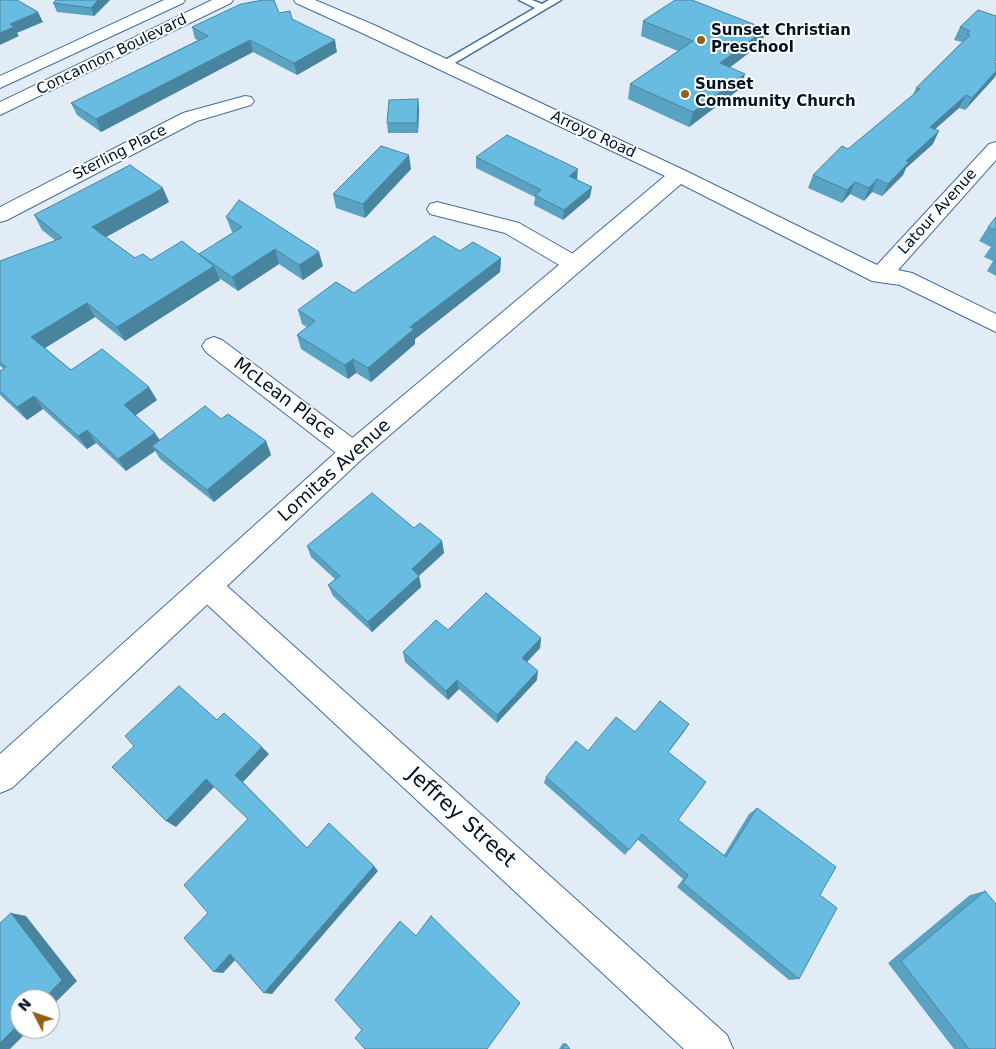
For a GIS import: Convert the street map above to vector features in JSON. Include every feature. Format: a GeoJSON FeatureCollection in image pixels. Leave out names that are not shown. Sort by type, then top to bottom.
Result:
{"type":"FeatureCollection","features":[{"type":"Feature","properties":{"kind":"street","name":"Concannon Boulevard"},"geometry":{"type":"LineString","coordinates":[[0,83],[177,0]]}},
{"type":"Feature","properties":{"kind":"street","name":"Concannon Boulevard"},"geometry":{"type":"LineString","coordinates":[[0,109],[225,0]]}},
{"type":"Feature","properties":{"kind":"street","name":"Arroyo Road"},"geometry":{"type":"LineString","coordinates":[[302,0],[679,175],[880,276],[894,291],[996,344]]}},
{"type":"Feature","properties":{"kind":"street","name":"Sterling Place"},"geometry":{"type":"LineString","coordinates":[[0,215],[190,117],[245,101]]}},
{"type":"Feature","properties":{"kind":"street","name":"Latour Avenue"},"geometry":{"type":"LineString","coordinates":[[880,276],[996,148]]}},
{"type":"Feature","properties":{"kind":"street","name":"Lomitas Avenue"},"geometry":{"type":"LineString","coordinates":[[0,776],[354,452],[679,175]]}},
{"type":"Feature","properties":{"kind":"street"},"geometry":{"type":"LineString","coordinates":[[437,209],[512,228],[574,264]]}},
{"type":"Feature","properties":{"kind":"street","name":"Arroyo Road"},"geometry":{"type":"LineString","coordinates":[[880,276],[904,278],[996,324]]}},
{"type":"Feature","properties":{"kind":"street","name":"McLean Place"},"geometry":{"type":"LineString","coordinates":[[214,346],[354,452]]}},
{"type":"Feature","properties":{"kind":"street","name":"Jeffrey Street"},"geometry":{"type":"LineString","coordinates":[[208,587],[713,1049]]}},
{"type":"Feature","properties":{"kind":"lane"},"geometry":{"type":"LineString","coordinates":[[524,0],[542,8]]}},
{"type":"Feature","properties":{"kind":"lane"},"geometry":{"type":"LineString","coordinates":[[444,65],[556,0]]}},
{"type":"Feature","properties":{"kind":"building"},"geometry":{"type":"Polygon","coordinates":[[[0,0],[17,0],[38,12],[10,24],[14,27],[0,33],[0,0]]]}},
{"type":"Feature","properties":{"kind":"building"},"geometry":{"type":"Polygon","coordinates":[[[56,0],[98,0],[91,8],[53,3],[56,0]]]}},
{"type":"Feature","properties":{"kind":"building"},"geometry":{"type":"Polygon","coordinates":[[[274,0],[279,13],[290,11],[292,19],[335,40],[294,63],[250,40],[96,119],[71,103],[208,36],[192,27],[241,4],[274,0]]]}},
{"type":"Feature","properties":{"kind":"building"},"geometry":{"type":"Polygon","coordinates":[[[675,0],[692,0],[766,29],[720,63],[745,74],[693,112],[630,84],[693,41],[643,21],[675,0]]]}},
{"type":"Feature","properties":{"kind":"building"},"geometry":{"type":"Polygon","coordinates":[[[978,10],[996,16],[996,60],[994,62],[996,63],[996,71],[972,98],[966,95],[930,127],[939,131],[906,161],[909,162],[888,184],[877,179],[869,188],[855,182],[847,190],[813,175],[842,146],[848,149],[920,89],[916,88],[970,35],[967,34],[970,31],[960,27],[978,10]]]}},
{"type":"Feature","properties":{"kind":"building"},"geometry":{"type":"Polygon","coordinates":[[[418,99],[417,123],[387,123],[389,100],[418,99]]]}},
{"type":"Feature","properties":{"kind":"building"},"geometry":{"type":"Polygon","coordinates":[[[507,135],[578,169],[569,176],[592,187],[564,210],[535,195],[541,190],[476,157],[507,135]]]}},
{"type":"Feature","properties":{"kind":"building"},"geometry":{"type":"Polygon","coordinates":[[[381,146],[409,155],[363,204],[333,194],[381,146]]]}},
{"type":"Feature","properties":{"kind":"building"},"geometry":{"type":"Polygon","coordinates":[[[130,165],[163,188],[92,227],[135,258],[143,254],[151,260],[182,241],[214,266],[117,327],[87,303],[31,337],[71,370],[102,349],[149,387],[124,405],[155,433],[118,459],[87,430],[78,436],[34,396],[17,407],[0,391],[0,371],[6,367],[0,362],[0,261],[62,238],[34,215],[130,165]]]}},
{"type":"Feature","properties":{"kind":"building"},"geometry":{"type":"Polygon","coordinates":[[[239,200],[319,252],[299,265],[275,249],[232,277],[199,254],[242,227],[226,217],[239,200]]]}},
{"type":"Feature","properties":{"kind":"building"},"geometry":{"type":"Polygon","coordinates":[[[996,217],[996,230],[988,227],[996,217]]]}},
{"type":"Feature","properties":{"kind":"building"},"geometry":{"type":"Polygon","coordinates":[[[434,236],[460,251],[473,242],[501,258],[410,327],[414,329],[368,368],[353,359],[345,365],[297,335],[315,321],[298,310],[336,282],[354,293],[434,236]]]}},
{"type":"Feature","properties":{"kind":"building"},"geometry":{"type":"Polygon","coordinates":[[[205,406],[221,419],[228,414],[266,441],[207,490],[152,446],[205,406]]]}},
{"type":"Feature","properties":{"kind":"building"},"geometry":{"type":"Polygon","coordinates":[[[372,493],[414,528],[420,523],[442,541],[412,569],[419,576],[368,622],[328,585],[340,576],[307,546],[372,493]]]}},
{"type":"Feature","properties":{"kind":"building"},"geometry":{"type":"Polygon","coordinates":[[[486,593],[541,638],[522,658],[538,671],[497,715],[457,680],[446,691],[403,652],[436,620],[448,630],[486,593]]]}},
{"type":"Feature","properties":{"kind":"building"},"geometry":{"type":"Polygon","coordinates":[[[179,686],[217,720],[224,713],[262,747],[235,775],[307,848],[329,823],[374,866],[264,993],[230,954],[214,972],[184,938],[208,913],[184,885],[248,819],[206,779],[166,821],[112,767],[134,746],[125,736],[179,686]]]}},
{"type":"Feature","properties":{"kind":"building"},"geometry":{"type":"Polygon","coordinates":[[[660,701],[689,724],[668,752],[706,782],[678,820],[726,857],[757,808],[836,867],[820,895],[837,908],[799,979],[683,883],[688,875],[642,834],[629,850],[546,777],[576,741],[588,751],[616,717],[635,732],[660,701]]]}},
{"type":"Feature","properties":{"kind":"building"},"geometry":{"type":"Polygon","coordinates":[[[985,891],[996,904],[996,1049],[969,1049],[901,961],[985,891]]]}},
{"type":"Feature","properties":{"kind":"building"},"geometry":{"type":"Polygon","coordinates":[[[11,913],[62,980],[53,989],[10,989],[10,1033],[0,1043],[0,923],[11,913]]]}},
{"type":"Feature","properties":{"kind":"building"},"geometry":{"type":"Polygon","coordinates":[[[431,916],[520,1003],[487,1049],[365,1049],[355,1038],[362,1030],[335,1000],[400,921],[416,936],[431,916]]]}},
{"type":"Feature","properties":{"kind":"building"},"geometry":{"type":"Polygon","coordinates":[[[566,1044],[570,1049],[562,1049],[566,1044]]]}},
{"type":"Feature","properties":{"kind":"place","name":"Sunset Christian Preschool"},"geometry":{"type":"Point","coordinates":[701,40]}},
{"type":"Feature","properties":{"kind":"place","name":"Sunset Community Church"},"geometry":{"type":"Point","coordinates":[685,94]}}]}
